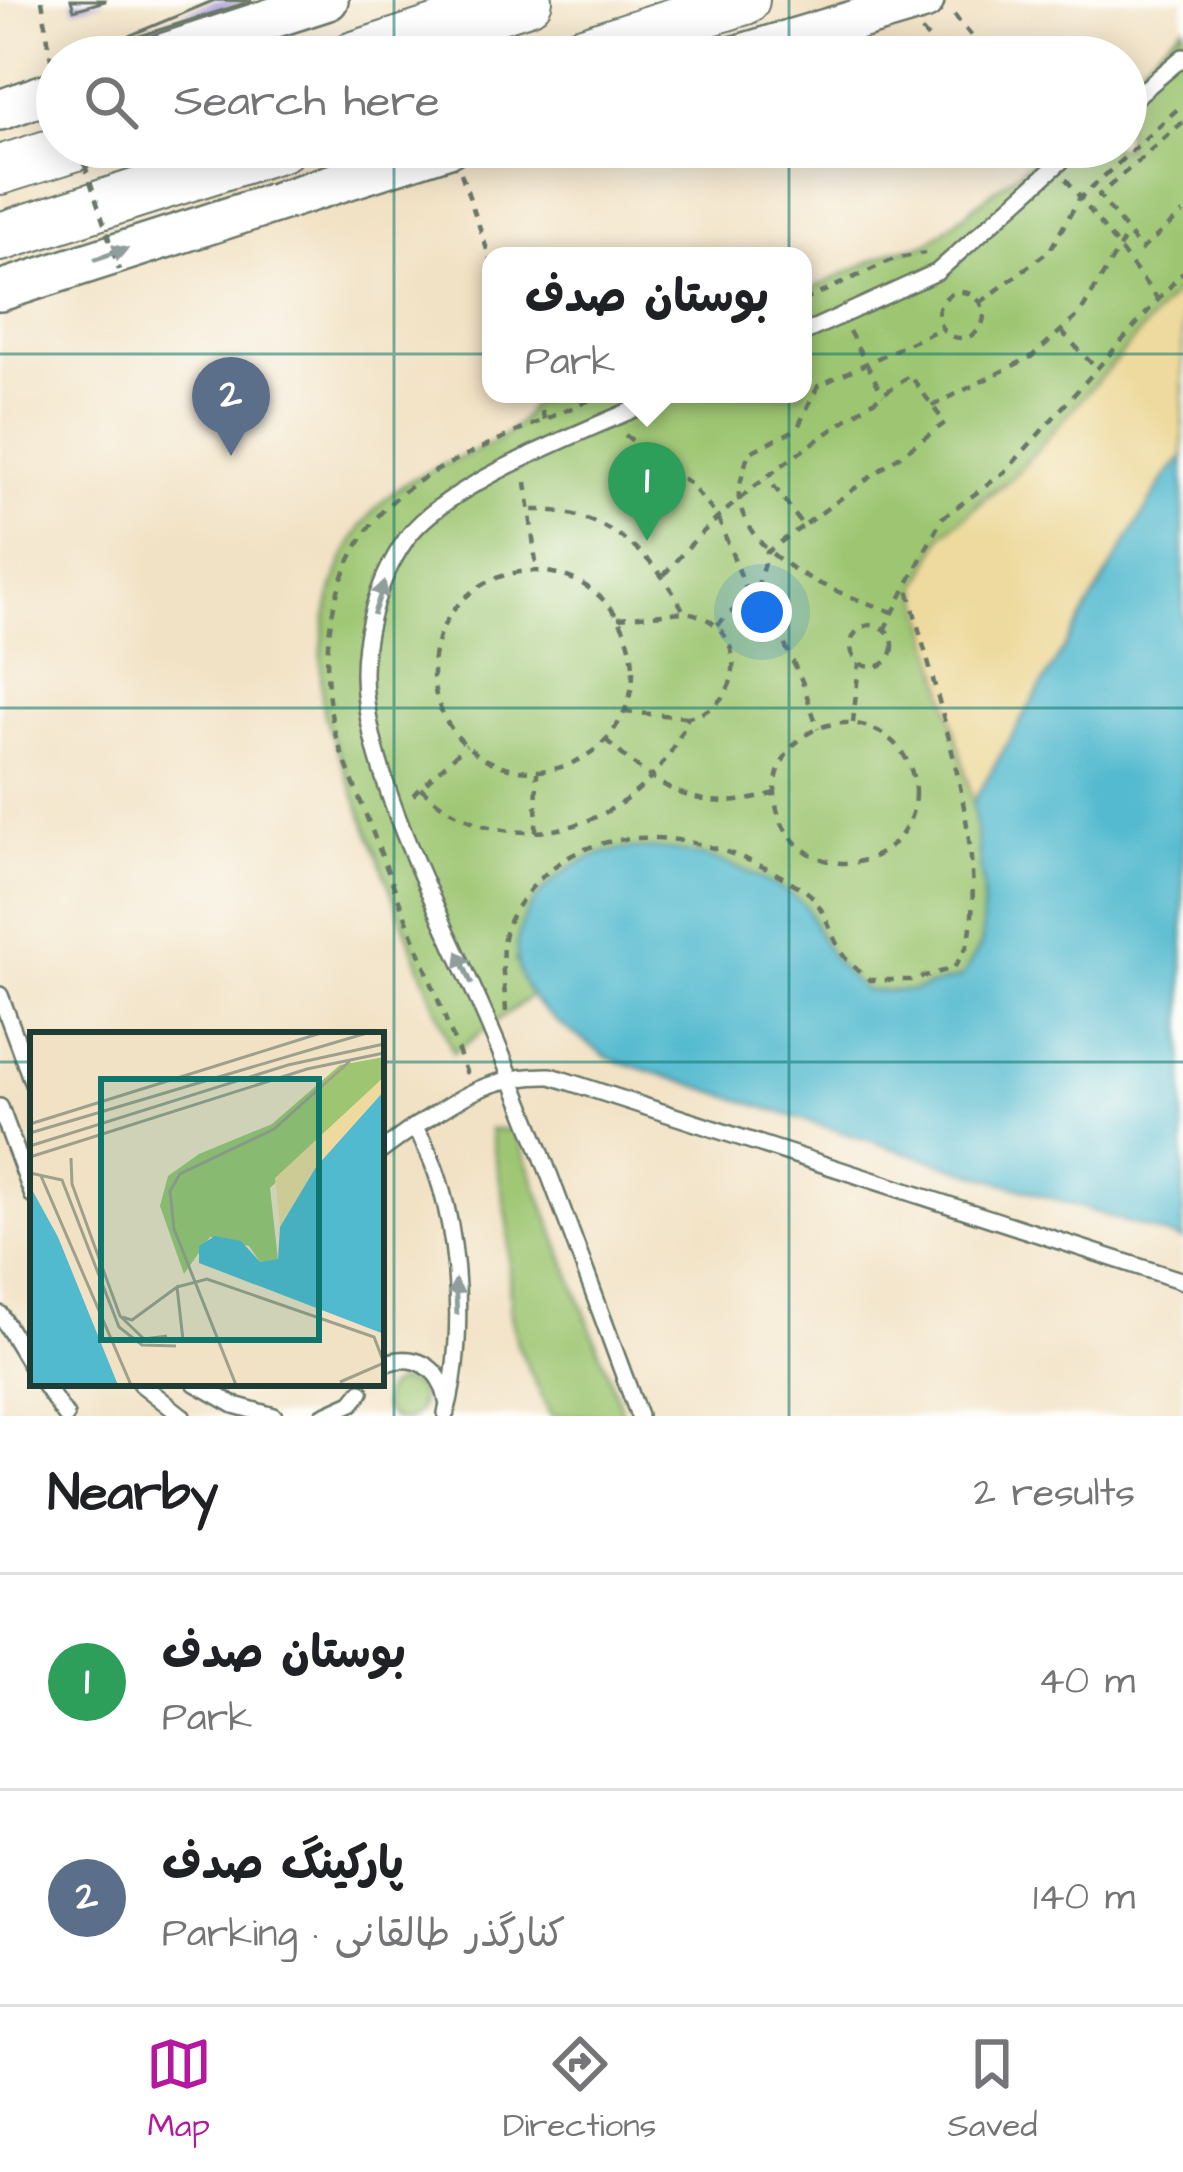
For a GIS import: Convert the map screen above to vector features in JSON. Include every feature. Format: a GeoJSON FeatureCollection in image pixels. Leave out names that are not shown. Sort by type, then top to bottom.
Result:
{"type":"FeatureCollection","features":[{"type":"Feature","properties":{"kind":"main road"},"geometry":{"type":"LineString","coordinates":[[416,36],[528,0]]}},
{"type":"Feature","properties":{"kind":"main road"},"geometry":{"type":"LineString","coordinates":[[631,36],[745,0]]}},
{"type":"Feature","properties":{"kind":"main road"},"geometry":{"type":"LineString","coordinates":[[0,170],[36,159]]}},
{"type":"Feature","properties":{"kind":"main road"},"geometry":{"type":"LineString","coordinates":[[0,237],[216,168]]}},
{"type":"Feature","properties":{"kind":"street"},"geometry":{"type":"LineString","coordinates":[[217,36],[328,0]]}},
{"type":"Feature","properties":{"kind":"street"},"geometry":{"type":"LineString","coordinates":[[816,36],[927,8]]}},
{"type":"Feature","properties":{"kind":"street"},"geometry":{"type":"LineString","coordinates":[[0,110],[36,87]]}},
{"type":"Feature","properties":{"kind":"street"},"geometry":{"type":"LineString","coordinates":[[0,291],[410,168]]}},
{"type":"Feature","properties":{"kind":"lane"},"geometry":{"type":"LineString","coordinates":[[1147,87],[1183,57]]}},
{"type":"Feature","properties":{"kind":"lane"},"geometry":{"type":"LineString","coordinates":[[812,329],[938,272],[1043,168]]}},
{"type":"Feature","properties":{"kind":"lane"},"geometry":{"type":"LineString","coordinates":[[639,1416],[511,1075],[398,810],[366,704],[364,648],[394,558],[429,514],[523,461],[649,403]]}},
{"type":"Feature","properties":{"kind":"lane"},"geometry":{"type":"LineString","coordinates":[[0,995],[30,1076]]}},
{"type":"Feature","properties":{"kind":"lane"},"geometry":{"type":"LineString","coordinates":[[384,1149],[474,1090],[511,1075],[577,1082],[1183,1281]]}},
{"type":"Feature","properties":{"kind":"lane"},"geometry":{"type":"LineString","coordinates":[[0,1107],[30,1188]]}},
{"type":"Feature","properties":{"kind":"lane"},"geometry":{"type":"LineString","coordinates":[[414,1127],[433,1155],[457,1285],[458,1358],[446,1414]]}},
{"type":"Feature","properties":{"kind":"lane"},"geometry":{"type":"LineString","coordinates":[[0,1314],[30,1364]]}},
{"type":"Feature","properties":{"kind":"lane"},"geometry":{"type":"LineString","coordinates":[[384,1364],[399,1358],[426,1364],[444,1386],[446,1414]]}},
{"type":"Feature","properties":{"kind":"lane"},"geometry":{"type":"LineString","coordinates":[[45,1386],[66,1416]]}},
{"type":"Feature","properties":{"kind":"lane"},"geometry":{"type":"LineString","coordinates":[[144,1386],[182,1416]]}},
{"type":"Feature","properties":{"kind":"lane"},"geometry":{"type":"LineString","coordinates":[[200,1386],[234,1405],[274,1416]]}},
{"type":"Feature","properties":{"kind":"lane"},"geometry":{"type":"LineString","coordinates":[[323,1416],[352,1403],[362,1387]]}},
{"type":"Feature","properties":{"kind":"lane"},"geometry":{"type":"LineString","coordinates":[[362,1387],[362,1416]]}},
{"type":"Feature","properties":{"kind":"path"},"geometry":{"type":"LineString","coordinates":[[42,0],[48,36]]}},
{"type":"Feature","properties":{"kind":"path"},"geometry":{"type":"LineString","coordinates":[[927,8],[962,36]]}},
{"type":"Feature","properties":{"kind":"path"},"geometry":{"type":"LineString","coordinates":[[1147,137],[1183,104]]}},
{"type":"Feature","properties":{"kind":"path"},"geometry":{"type":"LineString","coordinates":[[1147,153],[1183,122]]}},
{"type":"Feature","properties":{"kind":"path"},"geometry":{"type":"LineString","coordinates":[[83,168],[119,270]]}},
{"type":"Feature","properties":{"kind":"path"},"geometry":{"type":"LineString","coordinates":[[458,168],[486,247]]}},
{"type":"Feature","properties":{"kind":"path"},"geometry":{"type":"LineString","coordinates":[[1058,168],[1157,298]]}},
{"type":"Feature","properties":{"kind":"path"},"geometry":{"type":"LineString","coordinates":[[980,303],[1050,250],[1079,199],[1113,168]]}},
{"type":"Feature","properties":{"kind":"path"},"geometry":{"type":"LineString","coordinates":[[1085,207],[1130,168]]}},
{"type":"Feature","properties":{"kind":"path"},"geometry":{"type":"LineString","coordinates":[[1099,195],[1141,250]]}},
{"type":"Feature","properties":{"kind":"path"},"geometry":{"type":"LineString","coordinates":[[1128,261],[1183,213]]}},
{"type":"Feature","properties":{"kind":"path"},"geometry":{"type":"LineString","coordinates":[[932,406],[1031,357],[1080,314],[1128,233]]}},
{"type":"Feature","properties":{"kind":"path"},"geometry":{"type":"LineString","coordinates":[[812,298],[894,259],[929,252]]}},
{"type":"Feature","properties":{"kind":"path"},"geometry":{"type":"LineString","coordinates":[[884,630],[942,518],[1005,472],[1183,272]]}},
{"type":"Feature","properties":{"kind":"path"},"geometry":{"type":"LineString","coordinates":[[828,290],[883,395]]}},
{"type":"Feature","properties":{"kind":"path"},"geometry":{"type":"LineString","coordinates":[[961,291],[980,303],[982,326],[971,337],[955,338],[942,328],[938,312],[945,298],[961,291]]}},
{"type":"Feature","properties":{"kind":"path"},"geometry":{"type":"LineString","coordinates":[[812,398],[818,386],[942,328]]}},
{"type":"Feature","properties":{"kind":"path"},"geometry":{"type":"LineString","coordinates":[[1060,331],[1096,367]]}},
{"type":"Feature","properties":{"kind":"path"},"geometry":{"type":"LineString","coordinates":[[663,576],[717,516],[910,375],[945,423],[767,552],[757,589],[718,625]]}},
{"type":"Feature","properties":{"kind":"path"},"geometry":{"type":"LineString","coordinates":[[539,403],[553,446]]}},
{"type":"Feature","properties":{"kind":"path"},"geometry":{"type":"LineString","coordinates":[[474,1090],[337,741],[325,658],[344,577],[390,506],[410,487],[583,403]]}},
{"type":"Feature","properties":{"kind":"path"},"geometry":{"type":"LineString","coordinates":[[809,403],[796,429],[748,453],[739,499],[767,552],[837,593],[893,612]]}},
{"type":"Feature","properties":{"kind":"path"},"geometry":{"type":"LineString","coordinates":[[579,405],[689,483],[717,516],[749,596],[782,641],[818,729]]}},
{"type":"Feature","properties":{"kind":"path"},"geometry":{"type":"LineString","coordinates":[[519,434],[538,571]]}},
{"type":"Feature","properties":{"kind":"path"},"geometry":{"type":"LineString","coordinates":[[768,478],[803,526]]}},
{"type":"Feature","properties":{"kind":"path"},"geometry":{"type":"LineString","coordinates":[[530,510],[568,514],[615,532],[663,576],[684,612]]}},
{"type":"Feature","properties":{"kind":"path"},"geometry":{"type":"LineString","coordinates":[[538,571],[584,585],[618,618],[633,664],[624,712],[606,740],[580,759],[537,771],[498,765],[466,746],[446,722],[434,691],[433,657],[443,624],[478,587],[508,574],[538,571]]}},
{"type":"Feature","properties":{"kind":"path"},"geometry":{"type":"LineString","coordinates":[[511,1075],[504,934],[523,897],[550,868],[587,846],[618,838],[713,846],[763,866],[813,896],[846,959],[870,980],[911,980],[954,968],[970,940],[964,825],[907,585]]}},
{"type":"Feature","properties":{"kind":"path"},"geometry":{"type":"LineString","coordinates":[[618,618],[684,612],[718,625],[734,651],[732,683],[710,710],[688,717],[624,712]]}},
{"type":"Feature","properties":{"kind":"path"},"geometry":{"type":"LineString","coordinates":[[871,625],[884,630],[892,649],[886,662],[873,667],[859,662],[851,651],[857,631],[871,625]]}},
{"type":"Feature","properties":{"kind":"path"},"geometry":{"type":"LineString","coordinates":[[853,724],[859,662]]}},
{"type":"Feature","properties":{"kind":"path"},"geometry":{"type":"LineString","coordinates":[[421,788],[477,823],[536,832],[597,818],[651,781],[688,717]]}},
{"type":"Feature","properties":{"kind":"path"},"geometry":{"type":"LineString","coordinates":[[853,724],[889,738],[910,765],[912,814],[894,842],[848,862],[815,856],[789,835],[775,793],[786,756],[818,729],[853,724]]}},
{"type":"Feature","properties":{"kind":"path"},"geometry":{"type":"LineString","coordinates":[[606,740],[651,781],[706,801],[741,801],[775,793]]}},
{"type":"Feature","properties":{"kind":"path"},"geometry":{"type":"LineString","coordinates":[[398,810],[466,746]]}},
{"type":"Feature","properties":{"kind":"path"},"geometry":{"type":"LineString","coordinates":[[536,832],[537,771]]}},
{"type":"Feature","properties":{"kind":"green space"},"geometry":{"type":"Polygon","coordinates":[[[1183,26],[1183,284],[1012,478],[982,497],[918,587],[965,768],[984,870],[986,912],[981,944],[962,977],[913,991],[865,991],[837,967],[820,938],[515,960],[531,996],[453,1053],[324,715],[321,684],[326,618],[334,585],[362,526],[408,482],[493,442],[538,403],[812,403],[812,289],[891,252],[926,245],[1023,168],[1147,168],[1147,59],[1183,26]]]}},
{"type":"Feature","properties":{"kind":"green space"},"geometry":{"type":"Polygon","coordinates":[[[490,1130],[515,1130],[624,1416],[551,1416],[517,1344],[510,1310],[508,1221],[490,1130]]]}},
{"type":"Feature","properties":{"kind":"green space"},"geometry":{"type":"Polygon","coordinates":[[[395,1383],[409,1383],[420,1394],[414,1416],[390,1416],[384,1408],[384,1394],[395,1383]]]}},
{"type":"Feature","properties":{"kind":"sand"},"geometry":{"type":"Polygon","coordinates":[[[1183,284],[1183,457],[1165,478],[973,802],[918,587],[943,534],[1012,478],[1183,284]]]}},
{"type":"Feature","properties":{"kind":"water"},"geometry":{"type":"Polygon","coordinates":[[[1183,457],[1183,1240],[608,1058],[537,1003],[519,970],[522,923],[534,901],[572,867],[620,850],[675,851],[711,859],[793,896],[807,910],[834,959],[865,991],[913,991],[962,977],[982,943],[983,890],[973,802],[1165,477],[1183,457]]]}},
{"type":"Feature","properties":{"kind":"building"},"geometry":{"type":"Polygon","coordinates":[[[71,0],[105,0],[105,1],[74,10],[71,0]]]}},
{"type":"Feature","properties":{"kind":"building"},"geometry":{"type":"Polygon","coordinates":[[[215,0],[252,1],[140,36],[128,36],[215,0]]]}},
{"type":"Feature","properties":{"kind":"place","name":"پارکینگ صدف"},"geometry":{"type":"Point","coordinates":[231,456]}},
{"type":"Feature","properties":{"kind":"place","name":"بوستان صدف"},"geometry":{"type":"Point","coordinates":[647,541]}}]}
